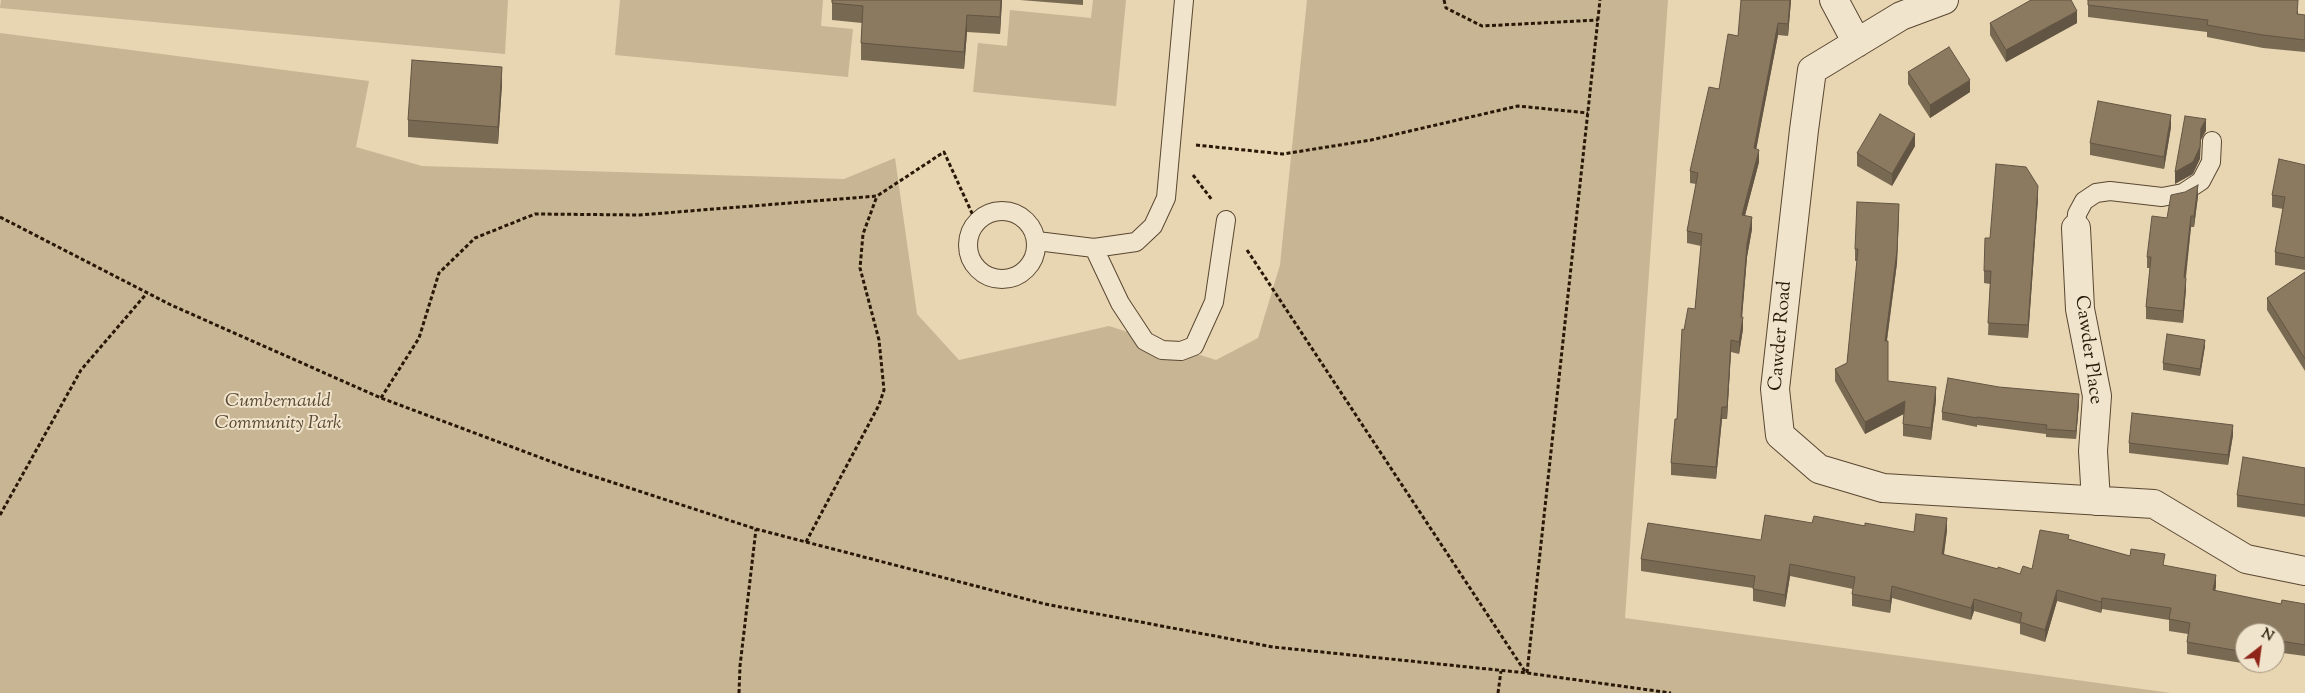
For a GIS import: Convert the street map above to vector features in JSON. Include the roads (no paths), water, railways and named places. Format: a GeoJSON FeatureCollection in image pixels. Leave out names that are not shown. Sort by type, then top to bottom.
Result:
{"type":"FeatureCollection","features":[{"type":"Feature","properties":{"kind":"street"},"geometry":{"type":"LineString","coordinates":[[1834,0],[1857,43]]}},
{"type":"Feature","properties":{"kind":"street","name":"Cawder Road"},"geometry":{"type":"LineString","coordinates":[[1944,0],[1901,16],[1812,70],[1775,389],[1780,435],[1819,469],[1883,488],[2154,504],[2246,559],[2305,571]]}},
{"type":"Feature","properties":{"kind":"street","name":"Cawder Place"},"geometry":{"type":"LineString","coordinates":[[2076,228],[2080,309],[2097,396],[2093,451],[2096,501]]}},
{"type":"Feature","properties":{"kind":"lane"},"geometry":{"type":"LineString","coordinates":[[1037,241],[1094,248],[1136,242],[1153,226],[1166,198],[1184,0]]}},
{"type":"Feature","properties":{"kind":"lane"},"geometry":{"type":"LineString","coordinates":[[2076,228],[2077,214],[2084,202],[2096,194],[2110,191],[2162,197],[2183,193],[2201,181],[2211,162],[2212,141]]}},
{"type":"Feature","properties":{"kind":"lane"},"geometry":{"type":"LineString","coordinates":[[1007,210],[1027,221],[1034,230],[1037,241],[1036,253],[1032,263],[1024,272],[1003,280],[992,278],[982,273],[974,264],[969,254],[970,232],[976,222],[985,215],[996,211],[1007,210]]}},
{"type":"Feature","properties":{"kind":"lane"},"geometry":{"type":"LineString","coordinates":[[1094,248],[1120,303],[1145,342],[1162,350],[1180,351],[1194,346],[1214,302],[1226,220]]}},
{"type":"Feature","properties":{"kind":"park label","name":"Cumbernauld Community Park"},"geometry":{"type":"Point","coordinates":[278,414]}}]}
